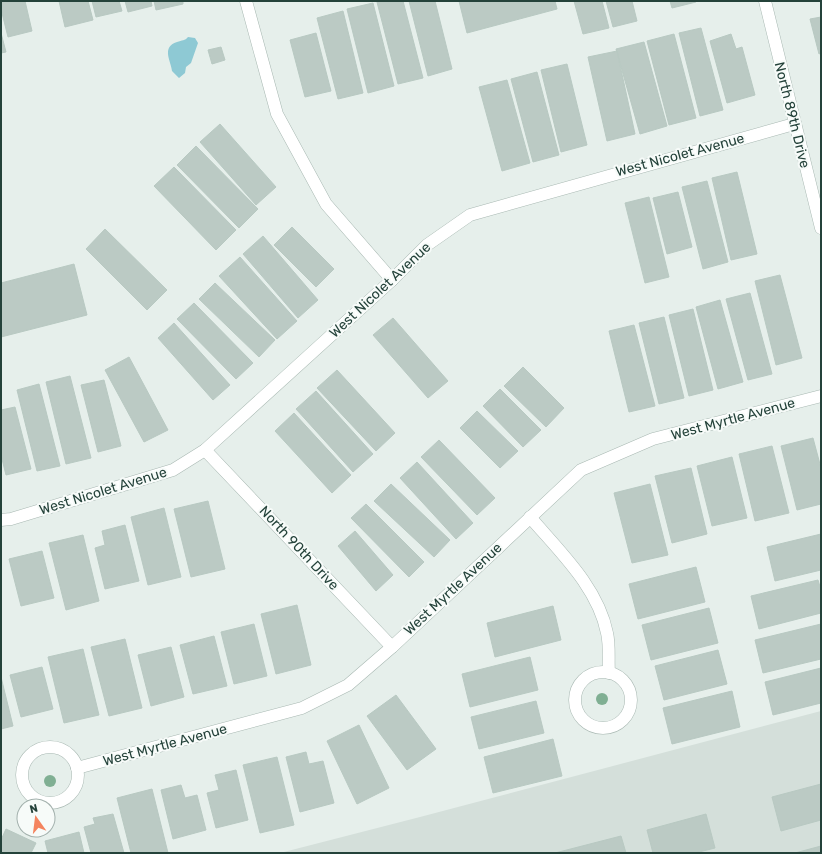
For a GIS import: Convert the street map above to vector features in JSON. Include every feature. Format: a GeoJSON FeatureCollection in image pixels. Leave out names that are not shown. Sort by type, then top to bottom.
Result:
{"type":"FeatureCollection","features":[{"type":"Feature","properties":{"kind":"street"},"geometry":{"type":"LineString","coordinates":[[248,1],[277,114],[326,204],[392,280]]}},
{"type":"Feature","properties":{"kind":"street","name":"North 89th Drive"},"geometry":{"type":"LineString","coordinates":[[764,1],[821,228]]}},
{"type":"Feature","properties":{"kind":"street","name":"West Nicolet Avenue"},"geometry":{"type":"LineString","coordinates":[[1,520],[11,519],[173,470],[205,450],[392,280],[426,245],[470,215],[794,124]]}},
{"type":"Feature","properties":{"kind":"street","name":"West Myrtle Avenue"},"geometry":{"type":"LineString","coordinates":[[77,768],[302,708],[348,685],[392,647],[580,470],[653,440],[821,396]]}},
{"type":"Feature","properties":{"kind":"street","name":"North 90th Drive"},"geometry":{"type":"LineString","coordinates":[[205,450],[392,647]]}},
{"type":"Feature","properties":{"kind":"street"},"geometry":{"type":"LineString","coordinates":[[530,517],[572,566],[598,604],[607,634],[609,673]]}},
{"type":"Feature","properties":{"kind":"street"},"geometry":{"type":"LineString","coordinates":[[600,672],[609,673],[617,676],[628,688],[631,697],[630,706],[622,720],[615,725],[598,727],[589,724],[577,712],[575,694],[581,683],[592,674],[600,672]]}},
{"type":"Feature","properties":{"kind":"street"},"geometry":{"type":"LineString","coordinates":[[49,747],[66,753],[73,759],[77,768],[78,777],[71,794],[64,800],[55,803],[46,803],[29,795],[21,778],[22,769],[26,760],[32,753],[49,747]]}},
{"type":"Feature","properties":{"kind":"shaded area"},"geometry":{"type":"Polygon","coordinates":[[[821,711],[821,853],[280,853],[420,817],[821,711]]]}},
{"type":"Feature","properties":{"kind":"water"},"geometry":{"type":"Polygon","coordinates":[[[188,37],[195,38],[198,43],[191,63],[186,67],[185,73],[179,78],[172,71],[168,51],[172,44],[185,40],[188,37]]]}},
{"type":"Feature","properties":{"kind":"building"},"geometry":{"type":"Polygon","coordinates":[[[1,1],[25,1],[32,31],[8,37],[1,9],[1,1]]]}},
{"type":"Feature","properties":{"kind":"building"},"geometry":{"type":"Polygon","coordinates":[[[59,1],[88,1],[93,20],[65,27],[59,1]]]}},
{"type":"Feature","properties":{"kind":"building"},"geometry":{"type":"Polygon","coordinates":[[[92,1],[119,1],[122,11],[96,17],[92,1]]]}},
{"type":"Feature","properties":{"kind":"building"},"geometry":{"type":"Polygon","coordinates":[[[125,1],[151,1],[152,6],[128,12],[125,1]]]}},
{"type":"Feature","properties":{"kind":"building"},"geometry":{"type":"Polygon","coordinates":[[[154,1],[183,1],[183,4],[156,10],[154,1]]]}},
{"type":"Feature","properties":{"kind":"building"},"geometry":{"type":"Polygon","coordinates":[[[403,1],[423,78],[398,84],[377,2],[403,1]]]}},
{"type":"Feature","properties":{"kind":"building"},"geometry":{"type":"Polygon","coordinates":[[[409,1],[435,1],[452,69],[428,76],[409,1]]]}},
{"type":"Feature","properties":{"kind":"building"},"geometry":{"type":"Polygon","coordinates":[[[459,1],[555,1],[557,9],[467,33],[459,1]]]}},
{"type":"Feature","properties":{"kind":"building"},"geometry":{"type":"Polygon","coordinates":[[[574,1],[602,1],[609,28],[583,34],[574,1]]]}},
{"type":"Feature","properties":{"kind":"building"},"geometry":{"type":"Polygon","coordinates":[[[606,1],[632,1],[637,21],[613,27],[606,1]]]}},
{"type":"Feature","properties":{"kind":"building"},"geometry":{"type":"Polygon","coordinates":[[[670,1],[695,1],[696,2],[672,8],[670,1]]]}},
{"type":"Feature","properties":{"kind":"building"},"geometry":{"type":"Polygon","coordinates":[[[373,3],[394,86],[368,93],[347,9],[373,3]]]}},
{"type":"Feature","properties":{"kind":"building"},"geometry":{"type":"Polygon","coordinates":[[[343,11],[363,93],[338,99],[317,18],[343,11]]]}},
{"type":"Feature","properties":{"kind":"building"},"geometry":{"type":"Polygon","coordinates":[[[821,17],[821,53],[819,54],[810,19],[821,17]]]}},
{"type":"Feature","properties":{"kind":"building"},"geometry":{"type":"Polygon","coordinates":[[[701,28],[723,110],[700,116],[679,33],[701,28]]]}},
{"type":"Feature","properties":{"kind":"building"},"geometry":{"type":"Polygon","coordinates":[[[1,33],[6,52],[1,53],[1,33]]]}},
{"type":"Feature","properties":{"kind":"building"},"geometry":{"type":"Polygon","coordinates":[[[316,33],[331,91],[305,97],[290,40],[316,33]]]}},
{"type":"Feature","properties":{"kind":"building"},"geometry":{"type":"Polygon","coordinates":[[[674,34],[696,118],[669,125],[647,41],[674,34]]]}},
{"type":"Feature","properties":{"kind":"building"},"geometry":{"type":"Polygon","coordinates":[[[731,34],[736,49],[742,47],[755,95],[727,103],[710,41],[731,34]]]}},
{"type":"Feature","properties":{"kind":"building"},"geometry":{"type":"Polygon","coordinates":[[[644,42],[667,126],[640,134],[616,49],[644,42]]]}},
{"type":"Feature","properties":{"kind":"building"},"geometry":{"type":"Polygon","coordinates":[[[221,47],[225,60],[212,64],[208,50],[221,47]]]}},
{"type":"Feature","properties":{"kind":"building"},"geometry":{"type":"Polygon","coordinates":[[[617,51],[635,134],[607,141],[588,57],[617,51]]]}},
{"type":"Feature","properties":{"kind":"building"},"geometry":{"type":"Polygon","coordinates":[[[567,64],[587,145],[561,152],[541,70],[567,64]]]}},
{"type":"Feature","properties":{"kind":"building"},"geometry":{"type":"Polygon","coordinates":[[[537,72],[559,155],[533,162],[511,79],[537,72]]]}},
{"type":"Feature","properties":{"kind":"building"},"geometry":{"type":"Polygon","coordinates":[[[507,80],[530,163],[502,171],[479,87],[507,80]]]}},
{"type":"Feature","properties":{"kind":"building"},"geometry":{"type":"Polygon","coordinates":[[[220,124],[276,187],[256,205],[200,142],[220,124]]]}},
{"type":"Feature","properties":{"kind":"building"},"geometry":{"type":"Polygon","coordinates":[[[196,146],[258,209],[239,228],[177,165],[196,146]]]}},
{"type":"Feature","properties":{"kind":"building"},"geometry":{"type":"Polygon","coordinates":[[[174,167],[236,230],[216,250],[154,186],[174,167]]]}},
{"type":"Feature","properties":{"kind":"building"},"geometry":{"type":"Polygon","coordinates":[[[737,172],[757,254],[731,260],[712,178],[737,172]]]}},
{"type":"Feature","properties":{"kind":"building"},"geometry":{"type":"Polygon","coordinates":[[[707,181],[728,262],[703,269],[682,187],[707,181]]]}},
{"type":"Feature","properties":{"kind":"building"},"geometry":{"type":"Polygon","coordinates":[[[678,192],[692,247],[667,254],[653,198],[678,192]]]}},
{"type":"Feature","properties":{"kind":"building"},"geometry":{"type":"Polygon","coordinates":[[[649,197],[669,277],[645,283],[625,203],[649,197]]]}},
{"type":"Feature","properties":{"kind":"building"},"geometry":{"type":"Polygon","coordinates":[[[292,227],[334,269],[316,287],[274,245],[292,227]]]}},
{"type":"Feature","properties":{"kind":"building"},"geometry":{"type":"Polygon","coordinates":[[[105,229],[167,290],[147,310],[86,249],[105,229]]]}},
{"type":"Feature","properties":{"kind":"building"},"geometry":{"type":"Polygon","coordinates":[[[263,236],[318,300],[298,318],[243,254],[263,236]]]}},
{"type":"Feature","properties":{"kind":"building"},"geometry":{"type":"Polygon","coordinates":[[[240,257],[297,321],[277,339],[219,276],[240,257]]]}},
{"type":"Feature","properties":{"kind":"building"},"geometry":{"type":"Polygon","coordinates":[[[74,264],[87,315],[1,337],[1,283],[74,264]]]}},
{"type":"Feature","properties":{"kind":"building"},"geometry":{"type":"Polygon","coordinates":[[[780,275],[802,358],[776,365],[755,281],[780,275]]]}},
{"type":"Feature","properties":{"kind":"building"},"geometry":{"type":"Polygon","coordinates":[[[215,283],[275,340],[259,357],[199,299],[215,283]]]}},
{"type":"Feature","properties":{"kind":"building"},"geometry":{"type":"Polygon","coordinates":[[[750,293],[772,374],[748,380],[726,299],[750,293]]]}},
{"type":"Feature","properties":{"kind":"building"},"geometry":{"type":"Polygon","coordinates":[[[720,300],[743,382],[718,389],[696,307],[720,300]]]}},
{"type":"Feature","properties":{"kind":"building"},"geometry":{"type":"Polygon","coordinates":[[[194,303],[253,363],[236,379],[177,319],[194,303]]]}},
{"type":"Feature","properties":{"kind":"building"},"geometry":{"type":"Polygon","coordinates":[[[693,309],[713,390],[689,396],[669,315],[693,309]]]}},
{"type":"Feature","properties":{"kind":"building"},"geometry":{"type":"Polygon","coordinates":[[[664,317],[684,398],[659,404],[639,323],[664,317]]]}},
{"type":"Feature","properties":{"kind":"building"},"geometry":{"type":"Polygon","coordinates":[[[393,318],[448,381],[428,398],[373,335],[393,318]]]}},
{"type":"Feature","properties":{"kind":"building"},"geometry":{"type":"Polygon","coordinates":[[[174,323],[230,385],[213,400],[158,338],[174,323]]]}},
{"type":"Feature","properties":{"kind":"building"},"geometry":{"type":"Polygon","coordinates":[[[634,325],[655,406],[629,412],[609,331],[634,325]]]}},
{"type":"Feature","properties":{"kind":"building"},"geometry":{"type":"Polygon","coordinates":[[[129,357],[168,430],[144,442],[105,370],[129,357]]]}},
{"type":"Feature","properties":{"kind":"building"},"geometry":{"type":"Polygon","coordinates":[[[523,367],[564,408],[546,427],[504,386],[523,367]]]}},
{"type":"Feature","properties":{"kind":"building"},"geometry":{"type":"Polygon","coordinates":[[[337,370],[395,433],[376,451],[317,388],[337,370]]]}},
{"type":"Feature","properties":{"kind":"building"},"geometry":{"type":"Polygon","coordinates":[[[70,376],[91,458],[66,464],[46,382],[70,376]]]}},
{"type":"Feature","properties":{"kind":"building"},"geometry":{"type":"Polygon","coordinates":[[[104,380],[121,446],[98,452],[81,385],[104,380]]]}},
{"type":"Feature","properties":{"kind":"building"},"geometry":{"type":"Polygon","coordinates":[[[39,384],[60,466],[37,471],[17,390],[39,384]]]}},
{"type":"Feature","properties":{"kind":"building"},"geometry":{"type":"Polygon","coordinates":[[[500,389],[541,430],[523,447],[483,406],[500,389]]]}},
{"type":"Feature","properties":{"kind":"building"},"geometry":{"type":"Polygon","coordinates":[[[316,391],[373,454],[353,472],[296,409],[316,391]]]}},
{"type":"Feature","properties":{"kind":"building"},"geometry":{"type":"Polygon","coordinates":[[[15,407],[31,469],[6,475],[1,455],[1,410],[15,407]]]}},
{"type":"Feature","properties":{"kind":"building"},"geometry":{"type":"Polygon","coordinates":[[[477,411],[518,451],[500,468],[460,428],[477,411]]]}},
{"type":"Feature","properties":{"kind":"building"},"geometry":{"type":"Polygon","coordinates":[[[294,413],[351,475],[332,493],[275,431],[294,413]]]}},
{"type":"Feature","properties":{"kind":"building"},"geometry":{"type":"Polygon","coordinates":[[[813,438],[821,468],[821,504],[797,510],[781,446],[813,438]]]}},
{"type":"Feature","properties":{"kind":"building"},"geometry":{"type":"Polygon","coordinates":[[[439,440],[495,498],[477,515],[421,457],[439,440]]]}},
{"type":"Feature","properties":{"kind":"building"},"geometry":{"type":"Polygon","coordinates":[[[772,446],[789,513],[755,521],[739,454],[772,446]]]}},
{"type":"Feature","properties":{"kind":"building"},"geometry":{"type":"Polygon","coordinates":[[[732,457],[747,518],[712,526],[697,466],[732,457]]]}},
{"type":"Feature","properties":{"kind":"building"},"geometry":{"type":"Polygon","coordinates":[[[417,462],[473,523],[456,539],[400,478],[417,462]]]}},
{"type":"Feature","properties":{"kind":"building"},"geometry":{"type":"Polygon","coordinates":[[[691,468],[707,534],[672,543],[655,476],[691,468]]]}},
{"type":"Feature","properties":{"kind":"building"},"geometry":{"type":"Polygon","coordinates":[[[391,484],[450,540],[434,557],[374,501],[391,484]]]}},
{"type":"Feature","properties":{"kind":"building"},"geometry":{"type":"Polygon","coordinates":[[[650,484],[668,555],[632,563],[614,493],[650,484]]]}},
{"type":"Feature","properties":{"kind":"building"},"geometry":{"type":"Polygon","coordinates":[[[208,501],[225,569],[191,577],[174,509],[208,501]]]}},
{"type":"Feature","properties":{"kind":"building"},"geometry":{"type":"Polygon","coordinates":[[[366,504],[424,562],[409,577],[351,518],[366,504]]]}},
{"type":"Feature","properties":{"kind":"building"},"geometry":{"type":"Polygon","coordinates":[[[164,508],[181,577],[148,585],[131,517],[164,508]]]}},
{"type":"Feature","properties":{"kind":"building"},"geometry":{"type":"Polygon","coordinates":[[[125,525],[139,581],[105,589],[95,548],[105,545],[102,531],[125,525]]]}},
{"type":"Feature","properties":{"kind":"building"},"geometry":{"type":"Polygon","coordinates":[[[355,531],[393,575],[376,591],[338,546],[355,531]]]}},
{"type":"Feature","properties":{"kind":"building"},"geometry":{"type":"Polygon","coordinates":[[[821,534],[821,570],[775,581],[767,547],[821,534]]]}},
{"type":"Feature","properties":{"kind":"building"},"geometry":{"type":"Polygon","coordinates":[[[83,535],[99,601],[66,610],[49,543],[83,535]]]}},
{"type":"Feature","properties":{"kind":"building"},"geometry":{"type":"Polygon","coordinates":[[[42,551],[54,598],[21,606],[9,559],[42,551]]]}},
{"type":"Feature","properties":{"kind":"building"},"geometry":{"type":"Polygon","coordinates":[[[696,567],[705,602],[638,619],[629,584],[696,567]]]}},
{"type":"Feature","properties":{"kind":"building"},"geometry":{"type":"Polygon","coordinates":[[[818,580],[821,590],[821,613],[759,629],[751,596],[818,580]]]}},
{"type":"Feature","properties":{"kind":"building"},"geometry":{"type":"Polygon","coordinates":[[[297,605],[311,665],[276,674],[261,614],[297,605]]]}},
{"type":"Feature","properties":{"kind":"building"},"geometry":{"type":"Polygon","coordinates":[[[553,606],[561,640],[495,657],[487,623],[553,606]]]}},
{"type":"Feature","properties":{"kind":"building"},"geometry":{"type":"Polygon","coordinates":[[[709,608],[718,643],[651,660],[642,625],[709,608]]]}},
{"type":"Feature","properties":{"kind":"building"},"geometry":{"type":"Polygon","coordinates":[[[254,624],[267,676],[234,684],[221,632],[254,624]]]}},
{"type":"Feature","properties":{"kind":"building"},"geometry":{"type":"Polygon","coordinates":[[[821,624],[821,659],[763,673],[755,640],[821,624]]]}},
{"type":"Feature","properties":{"kind":"building"},"geometry":{"type":"Polygon","coordinates":[[[214,636],[227,686],[193,694],[180,645],[214,636]]]}},
{"type":"Feature","properties":{"kind":"building"},"geometry":{"type":"Polygon","coordinates":[[[125,639],[142,708],[109,716],[91,647],[125,639]]]}},
{"type":"Feature","properties":{"kind":"building"},"geometry":{"type":"Polygon","coordinates":[[[171,647],[184,697],[151,706],[138,655],[171,647]]]}},
{"type":"Feature","properties":{"kind":"building"},"geometry":{"type":"Polygon","coordinates":[[[83,649],[99,715],[64,723],[48,657],[83,649]]]}},
{"type":"Feature","properties":{"kind":"building"},"geometry":{"type":"Polygon","coordinates":[[[718,650],[727,684],[664,700],[655,666],[718,650]]]}},
{"type":"Feature","properties":{"kind":"building"},"geometry":{"type":"Polygon","coordinates":[[[530,657],[538,690],[470,707],[462,674],[530,657]]]}},
{"type":"Feature","properties":{"kind":"building"},"geometry":{"type":"Polygon","coordinates":[[[42,667],[53,709],[21,717],[10,675],[42,667]]]}},
{"type":"Feature","properties":{"kind":"building"},"geometry":{"type":"Polygon","coordinates":[[[821,668],[821,703],[773,715],[765,682],[821,668]]]}},
{"type":"Feature","properties":{"kind":"building"},"geometry":{"type":"Polygon","coordinates":[[[1,677],[13,726],[1,729],[1,677]]]}},
{"type":"Feature","properties":{"kind":"building"},"geometry":{"type":"Polygon","coordinates":[[[732,691],[740,727],[672,744],[663,708],[732,691]]]}},
{"type":"Feature","properties":{"kind":"building"},"geometry":{"type":"Polygon","coordinates":[[[396,695],[436,749],[407,770],[367,716],[396,695]]]}},
{"type":"Feature","properties":{"kind":"building"},"geometry":{"type":"Polygon","coordinates":[[[536,701],[544,733],[479,749],[471,717],[536,701]]]}},
{"type":"Feature","properties":{"kind":"building"},"geometry":{"type":"Polygon","coordinates":[[[359,725],[389,788],[357,804],[327,741],[359,725]]]}},
{"type":"Feature","properties":{"kind":"building"},"geometry":{"type":"Polygon","coordinates":[[[553,739],[562,776],[493,793],[484,757],[553,739]]]}},
{"type":"Feature","properties":{"kind":"building"},"geometry":{"type":"Polygon","coordinates":[[[306,752],[309,764],[323,761],[334,803],[300,812],[286,757],[306,752]]]}},
{"type":"Feature","properties":{"kind":"building"},"geometry":{"type":"Polygon","coordinates":[[[277,757],[294,825],[260,833],[243,765],[277,757]]]}},
{"type":"Feature","properties":{"kind":"building"},"geometry":{"type":"Polygon","coordinates":[[[236,770],[248,820],[216,828],[207,793],[219,790],[215,775],[236,770]]]}},
{"type":"Feature","properties":{"kind":"building"},"geometry":{"type":"Polygon","coordinates":[[[821,784],[821,820],[781,831],[772,797],[821,784]]]}},
{"type":"Feature","properties":{"kind":"building"},"geometry":{"type":"Polygon","coordinates":[[[181,785],[185,798],[197,795],[206,830],[173,839],[161,790],[181,785]]]}},
{"type":"Feature","properties":{"kind":"building"},"geometry":{"type":"Polygon","coordinates":[[[152,789],[168,853],[131,853],[117,798],[152,789]]]}},
{"type":"Feature","properties":{"kind":"building"},"geometry":{"type":"Polygon","coordinates":[[[113,814],[124,853],[91,853],[84,827],[95,824],[93,818],[113,814]]]}},
{"type":"Feature","properties":{"kind":"building"},"geometry":{"type":"Polygon","coordinates":[[[706,814],[715,848],[695,853],[653,853],[647,830],[706,814]]]}},
{"type":"Feature","properties":{"kind":"building"},"geometry":{"type":"Polygon","coordinates":[[[6,829],[16,834],[16,838],[25,838],[36,843],[31,853],[1,853],[1,840],[6,829]]]}},
{"type":"Feature","properties":{"kind":"building"},"geometry":{"type":"Polygon","coordinates":[[[79,832],[84,853],[48,853],[45,841],[79,832]]]}},
{"type":"Feature","properties":{"kind":"building"},"geometry":{"type":"Polygon","coordinates":[[[621,836],[626,853],[555,853],[621,836]]]}},
{"type":"Feature","properties":{"kind":"building"},"geometry":{"type":"Polygon","coordinates":[[[821,846],[821,853],[795,853],[821,846]]]}}]}
